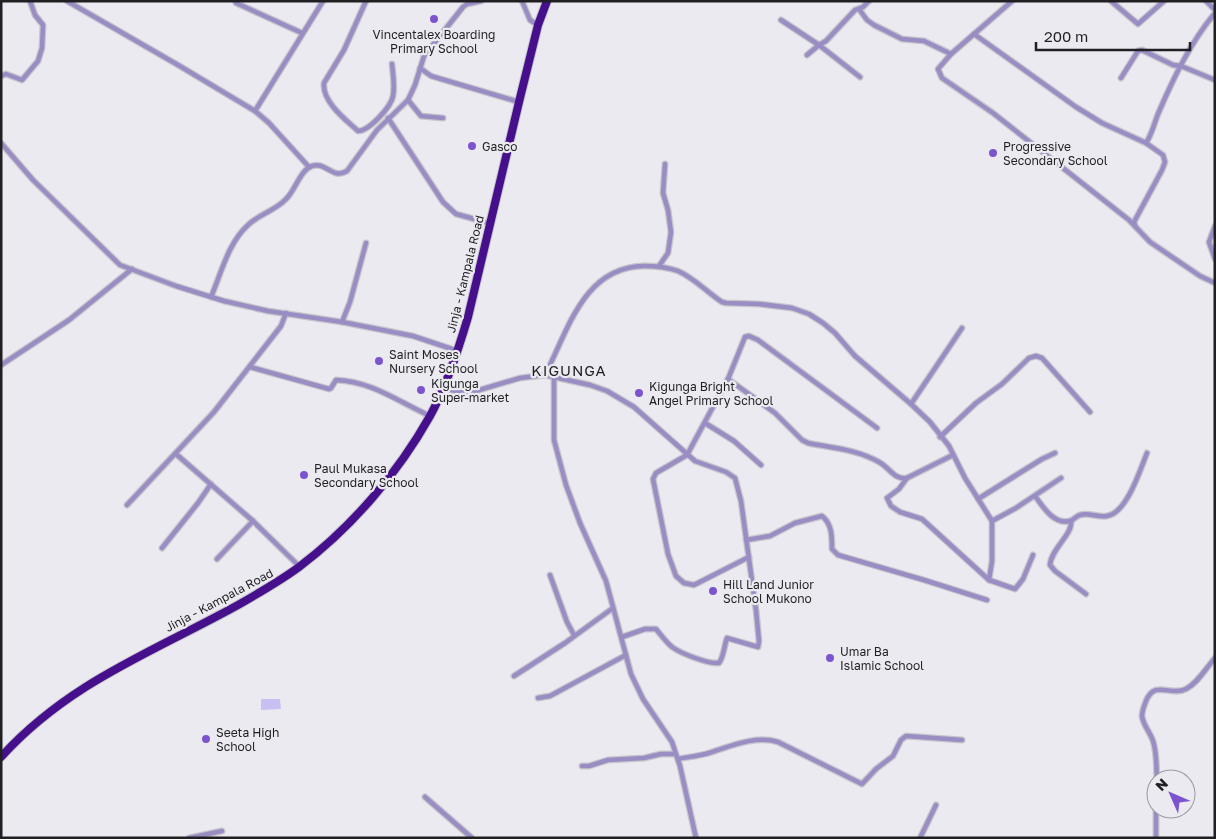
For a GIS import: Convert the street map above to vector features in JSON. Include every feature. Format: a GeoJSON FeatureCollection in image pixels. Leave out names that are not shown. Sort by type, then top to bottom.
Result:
{"type":"FeatureCollection","features":[{"type":"Feature","properties":{"kind":"highway","name":"Jinja - Kampala Road"},"geometry":{"type":"LineString","coordinates":[[1,757],[30,728],[77,692],[125,662],[246,601],[300,567],[357,514],[386,481],[430,416],[458,351],[468,317],[538,25],[547,1]]}},
{"type":"Feature","properties":{"kind":"street"},"geometry":{"type":"LineString","coordinates":[[1,76],[6,74],[22,80],[38,61],[42,48],[43,26],[35,15],[30,1]]}},
{"type":"Feature","properties":{"kind":"street"},"geometry":{"type":"LineString","coordinates":[[67,1],[120,30],[255,111],[274,127],[308,167]]}},
{"type":"Feature","properties":{"kind":"street"},"geometry":{"type":"LineString","coordinates":[[255,111],[302,33],[324,1]]}},
{"type":"Feature","properties":{"kind":"street"},"geometry":{"type":"LineString","coordinates":[[366,1],[344,50],[327,78],[324,89],[331,103],[358,131],[365,130],[374,123],[390,105],[394,94],[392,64]]}},
{"type":"Feature","properties":{"kind":"street"},"geometry":{"type":"LineString","coordinates":[[211,297],[230,250],[248,224],[282,204],[308,167],[320,165],[336,174],[342,174],[347,171],[377,130],[408,100],[424,56],[430,47],[463,7],[467,4],[481,1]]}},
{"type":"Feature","properties":{"kind":"street"},"geometry":{"type":"LineString","coordinates":[[522,1],[530,20],[538,25]]}},
{"type":"Feature","properties":{"kind":"street"},"geometry":{"type":"LineString","coordinates":[[807,55],[826,41],[846,18],[869,1]]}},
{"type":"Feature","properties":{"kind":"street"},"geometry":{"type":"LineString","coordinates":[[1012,1],[951,54],[938,69],[942,78],[992,113],[1136,225],[1150,242],[1200,276],[1215,283]]}},
{"type":"Feature","properties":{"kind":"street"},"geometry":{"type":"LineString","coordinates":[[1111,1],[1138,24],[1164,1]]}},
{"type":"Feature","properties":{"kind":"street"},"geometry":{"type":"LineString","coordinates":[[1146,143],[1181,66],[1199,32],[1215,11],[1206,1]]}},
{"type":"Feature","properties":{"kind":"street"},"geometry":{"type":"LineString","coordinates":[[236,3],[302,33]]}},
{"type":"Feature","properties":{"kind":"street"},"geometry":{"type":"LineString","coordinates":[[859,9],[867,20],[902,40],[924,42],[951,54]]}},
{"type":"Feature","properties":{"kind":"street"},"geometry":{"type":"LineString","coordinates":[[781,20],[819,45],[860,77]]}},
{"type":"Feature","properties":{"kind":"street"},"geometry":{"type":"LineString","coordinates":[[974,34],[1076,107],[1146,143],[1163,155],[1162,170],[1134,222],[1136,225]]}},
{"type":"Feature","properties":{"kind":"street"},"geometry":{"type":"LineString","coordinates":[[1121,78],[1138,51],[1142,50],[1172,65],[1181,66],[1215,80]]}},
{"type":"Feature","properties":{"kind":"street"},"geometry":{"type":"LineString","coordinates":[[420,68],[431,76],[519,102]]}},
{"type":"Feature","properties":{"kind":"street"},"geometry":{"type":"LineString","coordinates":[[408,100],[422,117],[443,118]]}},
{"type":"Feature","properties":{"kind":"street"},"geometry":{"type":"LineString","coordinates":[[388,118],[443,202],[456,214],[489,223]]}},
{"type":"Feature","properties":{"kind":"street"},"geometry":{"type":"LineString","coordinates":[[1,143],[33,180],[114,260],[132,270],[211,297],[268,311],[342,322],[413,336],[458,351]]}},
{"type":"Feature","properties":{"kind":"street"},"geometry":{"type":"LineString","coordinates":[[1,151],[6,148]]}},
{"type":"Feature","properties":{"kind":"street"},"geometry":{"type":"LineString","coordinates":[[659,266],[668,253],[671,232],[668,210],[662,193],[665,164]]}},
{"type":"Feature","properties":{"kind":"street"},"geometry":{"type":"LineString","coordinates":[[1215,226],[1208,242],[1215,259]]}},
{"type":"Feature","properties":{"kind":"street"},"geometry":{"type":"LineString","coordinates":[[342,322],[350,302],[366,243]]}},
{"type":"Feature","properties":{"kind":"street"},"geometry":{"type":"LineString","coordinates":[[545,376],[574,314],[586,296],[607,276],[625,268],[659,266],[678,272],[722,302],[774,305],[792,308],[809,314],[835,333],[855,356],[911,404],[930,422],[949,446],[964,478],[992,521],[992,561],[989,580]]}},
{"type":"Feature","properties":{"kind":"street"},"geometry":{"type":"LineString","coordinates":[[1,365],[68,320],[132,270]]}},
{"type":"Feature","properties":{"kind":"street"},"geometry":{"type":"LineString","coordinates":[[128,505],[214,412],[281,326],[286,313]]}},
{"type":"Feature","properties":{"kind":"street"},"geometry":{"type":"LineString","coordinates":[[911,404],[962,328]]}},
{"type":"Feature","properties":{"kind":"street"},"geometry":{"type":"LineString","coordinates":[[749,557],[694,584],[684,583],[676,576],[668,554],[653,479],[656,473],[687,455],[728,379],[745,337],[748,336],[758,340],[877,428]]}},
{"type":"Feature","properties":{"kind":"street"},"geometry":{"type":"LineString","coordinates":[[940,437],[976,403],[1002,384],[1029,358],[1036,356],[1042,358],[1090,412]]}},
{"type":"Feature","properties":{"kind":"street"},"geometry":{"type":"LineString","coordinates":[[250,367],[329,389],[336,380],[354,382],[394,397],[430,416]]}},
{"type":"Feature","properties":{"kind":"street"},"geometry":{"type":"LineString","coordinates":[[442,389],[465,392],[476,391],[520,378],[545,376],[554,376],[590,385],[620,398],[634,407],[695,461],[726,472],[735,478],[741,500],[749,557],[758,647],[727,638],[723,649],[723,658],[719,663],[714,664],[673,648],[656,629],[645,629],[622,637]]}},
{"type":"Feature","properties":{"kind":"street"},"geometry":{"type":"LineString","coordinates":[[554,376],[556,450],[576,512],[606,581],[631,674],[643,699],[672,742],[678,759],[696,838]]}},
{"type":"Feature","properties":{"kind":"street"},"geometry":{"type":"LineString","coordinates":[[728,379],[775,413],[802,440],[808,443],[854,451],[880,462],[892,471],[895,477],[900,479],[907,478],[953,455]]}},
{"type":"Feature","properties":{"kind":"street"},"geometry":{"type":"LineString","coordinates":[[705,422],[734,441],[761,465]]}},
{"type":"Feature","properties":{"kind":"street"},"geometry":{"type":"LineString","coordinates":[[978,499],[1042,459],[1055,453]]}},
{"type":"Feature","properties":{"kind":"street"},"geometry":{"type":"LineString","coordinates":[[1035,496],[1046,511],[1058,520],[1071,521],[1080,515],[1105,517],[1114,514],[1128,496],[1147,453]]}},
{"type":"Feature","properties":{"kind":"street"},"geometry":{"type":"LineString","coordinates":[[176,454],[253,521],[300,567]]}},
{"type":"Feature","properties":{"kind":"street"},"geometry":{"type":"LineString","coordinates":[[907,478],[887,498],[891,506],[900,512],[922,519],[989,580],[1015,589],[1023,580],[1033,556]]}},
{"type":"Feature","properties":{"kind":"street"},"geometry":{"type":"LineString","coordinates":[[992,521],[1035,496],[1060,478]]}},
{"type":"Feature","properties":{"kind":"street"},"geometry":{"type":"LineString","coordinates":[[162,548],[211,484]]}},
{"type":"Feature","properties":{"kind":"street"},"geometry":{"type":"LineString","coordinates":[[746,540],[770,536],[795,523],[822,516],[828,521],[832,534],[832,549],[838,555],[987,600]]}},
{"type":"Feature","properties":{"kind":"street"},"geometry":{"type":"LineString","coordinates":[[217,559],[253,521]]}},
{"type":"Feature","properties":{"kind":"street"},"geometry":{"type":"LineString","coordinates":[[1071,521],[1071,528],[1057,546],[1050,565],[1055,571],[1086,594]]}},
{"type":"Feature","properties":{"kind":"street"},"geometry":{"type":"LineString","coordinates":[[550,575],[566,622],[574,635]]}},
{"type":"Feature","properties":{"kind":"street"},"geometry":{"type":"LineString","coordinates":[[514,676],[614,608]]}},
{"type":"Feature","properties":{"kind":"street"},"geometry":{"type":"LineString","coordinates":[[538,698],[550,696],[626,655]]}},
{"type":"Feature","properties":{"kind":"street"},"geometry":{"type":"LineString","coordinates":[[1156,769],[1154,745],[1142,718],[1142,712],[1148,696],[1154,690],[1162,689],[1177,692],[1190,686],[1215,658]]}},
{"type":"Feature","properties":{"kind":"street"},"geometry":{"type":"LineString","coordinates":[[678,759],[737,744],[767,739],[778,742],[862,784],[876,769],[893,756],[900,740],[906,736],[962,740]]}},
{"type":"Feature","properties":{"kind":"street"},"geometry":{"type":"LineString","coordinates":[[582,766],[608,760],[675,754]]}},
{"type":"Feature","properties":{"kind":"street"},"geometry":{"type":"LineString","coordinates":[[425,797],[472,838]]}},
{"type":"Feature","properties":{"kind":"street"},"geometry":{"type":"LineString","coordinates":[[920,838],[936,805]]}},
{"type":"Feature","properties":{"kind":"street"},"geometry":{"type":"LineString","coordinates":[[1156,819],[1156,838]]}},
{"type":"Feature","properties":{"kind":"street"},"geometry":{"type":"LineString","coordinates":[[189,838],[222,831]]}},
{"type":"Feature","properties":{"kind":"shaded area"},"geometry":{"type":"Polygon","coordinates":[[[261,699],[280,699],[281,709],[261,710],[261,699]]]}},
{"type":"Feature","properties":{"kind":"place","name":"Vincentalex Boarding Primary School"},"geometry":{"type":"Point","coordinates":[434,19]}},
{"type":"Feature","properties":{"kind":"place","name":"Gasco"},"geometry":{"type":"Point","coordinates":[472,146]}},
{"type":"Feature","properties":{"kind":"place","name":"Progressive Secondary School"},"geometry":{"type":"Point","coordinates":[993,153]}},
{"type":"Feature","properties":{"kind":"place","name":"Saint Moses Nursery School"},"geometry":{"type":"Point","coordinates":[379,361]}},
{"type":"Feature","properties":{"kind":"place","name":"Kigunga Super-market"},"geometry":{"type":"Point","coordinates":[421,390]}},
{"type":"Feature","properties":{"kind":"place","name":"Kigunga Bright Angel Primary School"},"geometry":{"type":"Point","coordinates":[639,393]}},
{"type":"Feature","properties":{"kind":"place","name":"Paul Mukasa Secondary School"},"geometry":{"type":"Point","coordinates":[304,475]}},
{"type":"Feature","properties":{"kind":"place","name":"Hill Land Junior School Mukono"},"geometry":{"type":"Point","coordinates":[713,591]}},
{"type":"Feature","properties":{"kind":"place","name":"Umar Ba Islamic School"},"geometry":{"type":"Point","coordinates":[830,658]}},
{"type":"Feature","properties":{"kind":"place","name":"Seeta High School"},"geometry":{"type":"Point","coordinates":[206,739]}},
{"type":"Feature","properties":{"kind":"district","name":"KIGUNGA"},"geometry":{"type":"Point","coordinates":[569,370]}}]}
